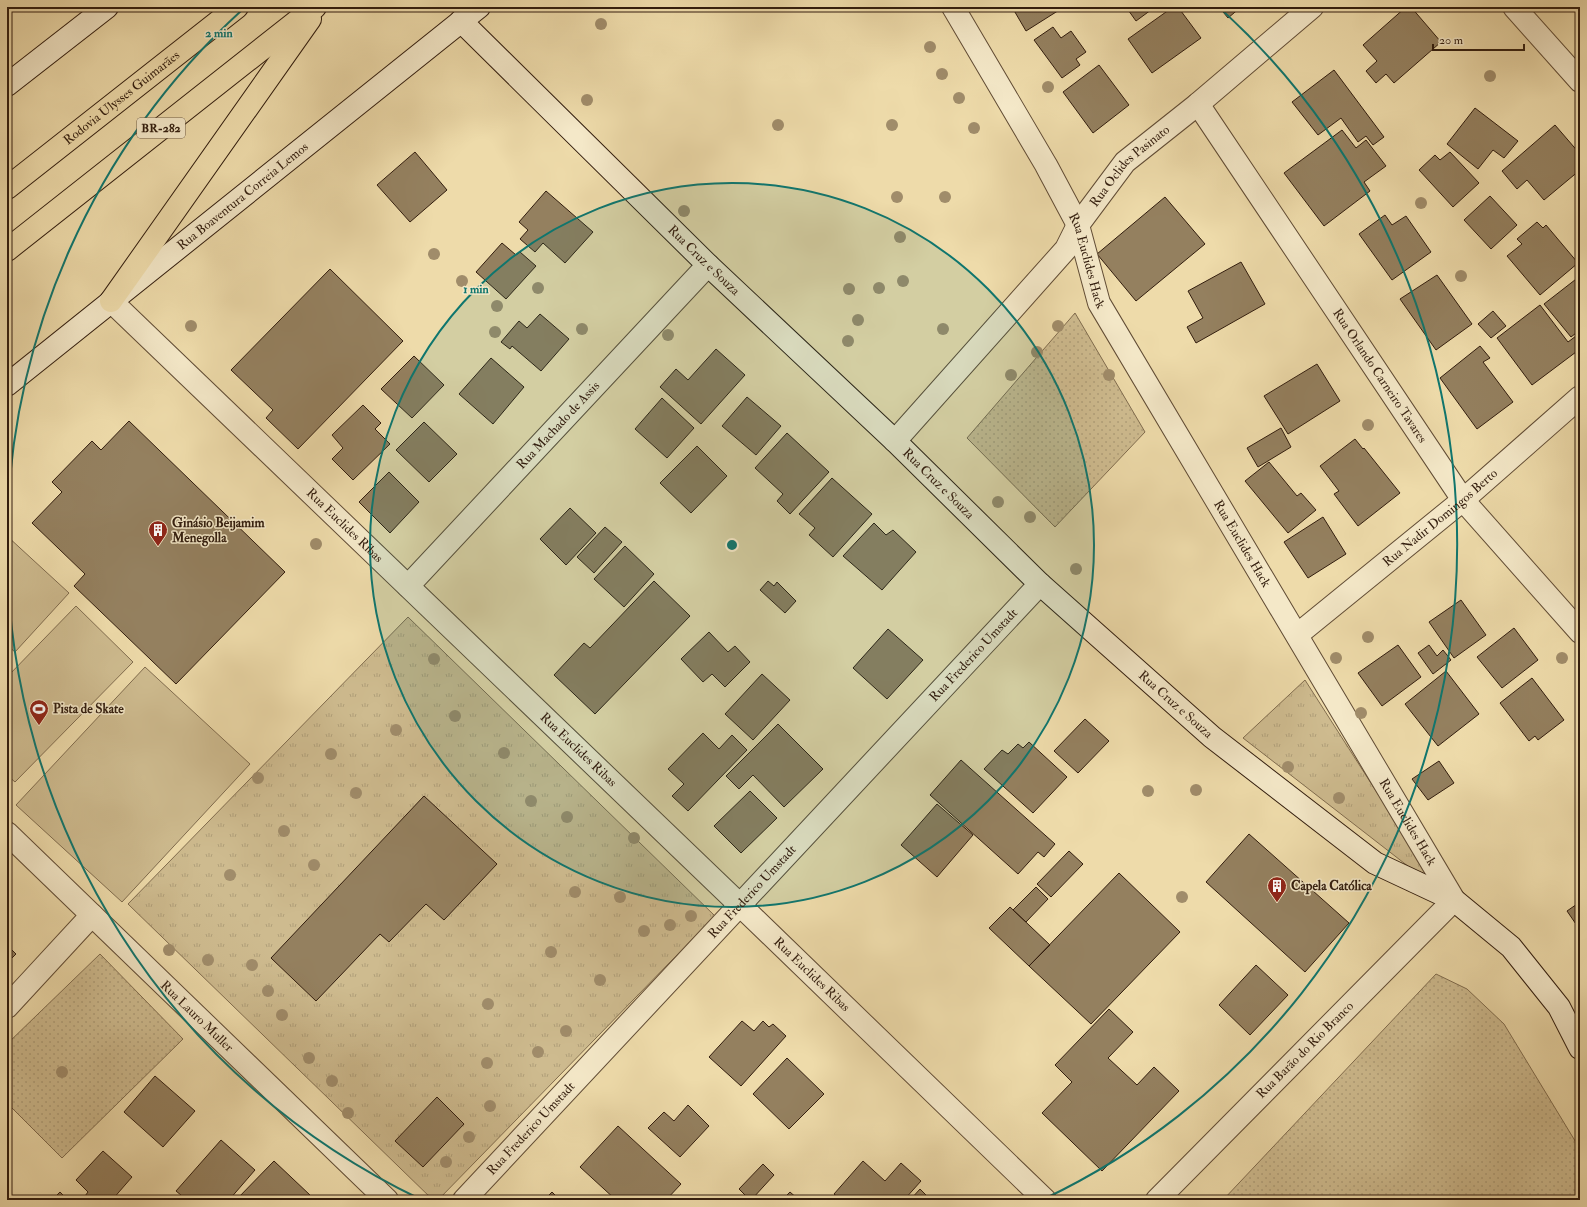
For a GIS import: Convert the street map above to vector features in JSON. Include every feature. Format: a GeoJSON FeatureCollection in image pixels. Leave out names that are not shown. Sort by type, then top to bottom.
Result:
{"type":"FeatureCollection","features":[{"type":"Feature","properties":{"kind":"highway","name":"Rodovia Ulysses Guimarães"},"geometry":{"type":"LineString","coordinates":[[7,188],[237,7]]}},
{"type":"Feature","properties":{"kind":"highway","name":"BR-282"},"geometry":{"type":"LineString","coordinates":[[7,250],[314,7]]}},
{"type":"Feature","properties":{"kind":"highway"},"geometry":{"type":"LineString","coordinates":[[111,301],[319,7]]}},
{"type":"Feature","properties":{"kind":"street"},"geometry":{"type":"LineString","coordinates":[[7,85],[107,7]]}},
{"type":"Feature","properties":{"kind":"street","name":"Rua Boaventura Correia Lemos"},"geometry":{"type":"LineString","coordinates":[[7,385],[479,7]]}},
{"type":"Feature","properties":{"kind":"street","name":"Rua Euclides Hack"},"geometry":{"type":"LineString","coordinates":[[953,7],[1046,165],[1078,225],[1099,303],[1454,900],[1510,947],[1559,1007],[1580,1048]]}},
{"type":"Feature","properties":{"kind":"street","name":"Rua Oclides Pasinato"},"geometry":{"type":"LineString","coordinates":[[895,441],[1066,249],[1078,225],[1125,162],[1198,104],[1312,7]]}},
{"type":"Feature","properties":{"kind":"street"},"geometry":{"type":"LineString","coordinates":[[1514,7],[1580,82]]}},
{"type":"Feature","properties":{"kind":"street","name":"Rua Cruz e Souza"},"geometry":{"type":"LineString","coordinates":[[461,21],[708,265],[895,441],[1040,584],[1212,737],[1375,863],[1454,900]]}},
{"type":"Feature","properties":{"kind":"street","name":"Rua Orlando Carneiro Tavares"},"geometry":{"type":"LineString","coordinates":[[1198,104],[1464,500],[1580,632]]}},
{"type":"Feature","properties":{"kind":"street","name":"Rua Machado de Assis"},"geometry":{"type":"LineString","coordinates":[[408,586],[669,304],[708,265]]}},
{"type":"Feature","properties":{"kind":"street","name":"Rua Euclides Ribas"},"geometry":{"type":"LineString","coordinates":[[111,301],[1045,1200]]}},
{"type":"Feature","properties":{"kind":"street","name":"Rua Nadir Domingos Berto"},"geometry":{"type":"LineString","coordinates":[[1297,635],[1464,500],[1580,397]]}},
{"type":"Feature","properties":{"kind":"street","name":"Rua Frederico Umstadt"},"geometry":{"type":"LineString","coordinates":[[464,1200],[741,906],[1040,584]]}},
{"type":"Feature","properties":{"kind":"street","name":"Rua Lauro Muller"},"geometry":{"type":"LineString","coordinates":[[7,833],[387,1200]]}},
{"type":"Feature","properties":{"kind":"street","name":"Rua Barão do Rio Branco"},"geometry":{"type":"LineString","coordinates":[[1157,1200],[1454,900]]}},
{"type":"Feature","properties":{"kind":"street"},"geometry":{"type":"LineString","coordinates":[[7,1007],[92,915]]}},
{"type":"Feature","properties":{"kind":"green space"},"geometry":{"type":"Polygon","coordinates":[[[1075,313],[1145,432],[1055,527],[967,438],[1075,313]]]}},
{"type":"Feature","properties":{"kind":"green space"},"geometry":{"type":"Polygon","coordinates":[[[7,536],[69,593],[15,652],[7,645],[7,536]]]}},
{"type":"Feature","properties":{"kind":"green space","name":"Pista de Skate"},"geometry":{"type":"Polygon","coordinates":[[[76,606],[133,662],[15,782],[7,775],[7,677],[76,606]]]}},
{"type":"Feature","properties":{"kind":"green space"},"geometry":{"type":"Polygon","coordinates":[[[408,617],[715,916],[438,1200],[433,1200],[128,904],[408,617]]]}},
{"type":"Feature","properties":{"kind":"green space"},"geometry":{"type":"Polygon","coordinates":[[[145,667],[250,764],[122,902],[16,805],[145,667]]]}},
{"type":"Feature","properties":{"kind":"green space"},"geometry":{"type":"Polygon","coordinates":[[[1305,680],[1440,891],[1243,738],[1305,680]]]}},
{"type":"Feature","properties":{"kind":"green space"},"geometry":{"type":"Polygon","coordinates":[[[100,954],[183,1039],[62,1158],[7,1103],[7,1044],[100,954]]]}},
{"type":"Feature","properties":{"kind":"green space"},"geometry":{"type":"Polygon","coordinates":[[[1436,974],[1467,989],[1504,1024],[1580,1149],[1580,1200],[1223,1200],[1436,974]]]}},
{"type":"Feature","properties":{"kind":"building"},"geometry":{"type":"Polygon","coordinates":[[[1012,7],[1064,7],[1026,31],[1012,7]]]}},
{"type":"Feature","properties":{"kind":"building"},"geometry":{"type":"Polygon","coordinates":[[[1126,7],[1155,7],[1136,21],[1126,7]]]}},
{"type":"Feature","properties":{"kind":"building"},"geometry":{"type":"Polygon","coordinates":[[[1173,7],[1178,7],[1201,38],[1152,73],[1128,39],[1173,7]]]}},
{"type":"Feature","properties":{"kind":"building"},"geometry":{"type":"Polygon","coordinates":[[[1219,7],[1241,7],[1228,18],[1219,7]]]}},
{"type":"Feature","properties":{"kind":"building"},"geometry":{"type":"Polygon","coordinates":[[[1406,7],[1411,7],[1441,42],[1394,83],[1386,74],[1376,83],[1366,71],[1377,61],[1363,45],[1406,7]]]}},
{"type":"Feature","properties":{"kind":"building"},"geometry":{"type":"Polygon","coordinates":[[[1053,27],[1061,38],[1071,31],[1086,52],[1076,59],[1080,65],[1062,78],[1034,40],[1053,27]]]}},
{"type":"Feature","properties":{"kind":"building"},"geometry":{"type":"Polygon","coordinates":[[[1099,65],[1129,105],[1093,133],[1063,92],[1099,65]]]}},
{"type":"Feature","properties":{"kind":"building"},"geometry":{"type":"Polygon","coordinates":[[[1334,70],[1384,137],[1373,145],[1366,136],[1358,142],[1341,118],[1318,135],[1292,102],[1334,70]]]}},
{"type":"Feature","properties":{"kind":"building"},"geometry":{"type":"Polygon","coordinates":[[[1475,108],[1518,141],[1504,158],[1493,150],[1478,169],[1447,144],[1475,108]]]}},
{"type":"Feature","properties":{"kind":"building"},"geometry":{"type":"Polygon","coordinates":[[[1555,125],[1580,154],[1580,170],[1544,200],[1527,180],[1517,189],[1502,171],[1555,125]]]}},
{"type":"Feature","properties":{"kind":"building"},"geometry":{"type":"Polygon","coordinates":[[[1342,130],[1356,148],[1366,140],[1386,166],[1364,182],[1370,191],[1324,226],[1284,173],[1342,130]]]}},
{"type":"Feature","properties":{"kind":"building"},"geometry":{"type":"Polygon","coordinates":[[[415,152],[447,190],[410,222],[377,185],[415,152]]]}},
{"type":"Feature","properties":{"kind":"building"},"geometry":{"type":"Polygon","coordinates":[[[1450,152],[1479,183],[1453,207],[1419,170],[1435,155],[1440,160],[1450,152]]]}},
{"type":"Feature","properties":{"kind":"building"},"geometry":{"type":"Polygon","coordinates":[[[546,191],[593,232],[565,263],[543,243],[535,252],[520,239],[528,230],[519,222],[546,191]]]}},
{"type":"Feature","properties":{"kind":"building"},"geometry":{"type":"Polygon","coordinates":[[[1490,196],[1517,225],[1491,249],[1464,220],[1490,196]]]}},
{"type":"Feature","properties":{"kind":"building"},"geometry":{"type":"Polygon","coordinates":[[[1165,197],[1205,244],[1136,301],[1097,254],[1165,197]]]}},
{"type":"Feature","properties":{"kind":"building"},"geometry":{"type":"Polygon","coordinates":[[[1385,215],[1392,225],[1406,216],[1431,252],[1392,280],[1359,234],[1385,215]]]}},
{"type":"Feature","properties":{"kind":"building"},"geometry":{"type":"Polygon","coordinates":[[[1537,222],[1543,228],[1546,225],[1578,263],[1540,295],[1507,256],[1522,244],[1517,239],[1537,222]]]}},
{"type":"Feature","properties":{"kind":"building"},"geometry":{"type":"Polygon","coordinates":[[[502,243],[516,255],[520,252],[536,266],[506,299],[476,272],[502,243]]]}},
{"type":"Feature","properties":{"kind":"building"},"geometry":{"type":"Polygon","coordinates":[[[1241,262],[1265,304],[1196,343],[1187,327],[1203,318],[1188,291],[1241,262]]]}},
{"type":"Feature","properties":{"kind":"building"},"geometry":{"type":"Polygon","coordinates":[[[330,269],[403,341],[298,449],[266,418],[273,410],[231,370],[330,269]]]}},
{"type":"Feature","properties":{"kind":"building"},"geometry":{"type":"Polygon","coordinates":[[[1437,275],[1472,324],[1436,350],[1400,299],[1437,275]]]}},
{"type":"Feature","properties":{"kind":"building"},"geometry":{"type":"Polygon","coordinates":[[[1580,276],[1580,330],[1571,337],[1544,304],[1580,276]]]}},
{"type":"Feature","properties":{"kind":"building"},"geometry":{"type":"Polygon","coordinates":[[[1540,305],[1568,342],[1580,333],[1580,349],[1532,385],[1497,338],[1540,305]]]}},
{"type":"Feature","properties":{"kind":"building"},"geometry":{"type":"Polygon","coordinates":[[[1493,311],[1506,326],[1491,338],[1478,324],[1493,311]]]}},
{"type":"Feature","properties":{"kind":"building"},"geometry":{"type":"Polygon","coordinates":[[[540,314],[569,339],[541,371],[512,346],[510,349],[501,342],[519,321],[527,328],[540,314]]]}},
{"type":"Feature","properties":{"kind":"building"},"geometry":{"type":"Polygon","coordinates":[[[1480,346],[1490,358],[1483,362],[1513,402],[1477,429],[1440,378],[1480,346]]]}},
{"type":"Feature","properties":{"kind":"building"},"geometry":{"type":"Polygon","coordinates":[[[716,349],[745,375],[701,424],[660,387],[676,369],[688,380],[716,349]]]}},
{"type":"Feature","properties":{"kind":"building"},"geometry":{"type":"Polygon","coordinates":[[[414,356],[444,385],[412,418],[381,389],[414,356]]]}},
{"type":"Feature","properties":{"kind":"building"},"geometry":{"type":"Polygon","coordinates":[[[491,358],[524,387],[493,424],[459,394],[491,358]]]}},
{"type":"Feature","properties":{"kind":"building"},"geometry":{"type":"Polygon","coordinates":[[[1317,364],[1340,401],[1288,434],[1264,396],[1317,364]]]}},
{"type":"Feature","properties":{"kind":"building"},"geometry":{"type":"Polygon","coordinates":[[[747,397],[781,426],[756,455],[722,426],[747,397]]]}},
{"type":"Feature","properties":{"kind":"building"},"geometry":{"type":"Polygon","coordinates":[[[662,398],[694,428],[667,458],[635,429],[662,398]]]}},
{"type":"Feature","properties":{"kind":"building"},"geometry":{"type":"Polygon","coordinates":[[[363,405],[381,423],[375,429],[390,444],[353,480],[332,459],[343,448],[332,435],[363,405]]]}},
{"type":"Feature","properties":{"kind":"building","name":"Ginásio Beijamim Menegolla"},"geometry":{"type":"Polygon","coordinates":[[[129,421],[285,572],[176,684],[74,586],[85,574],[32,523],[62,492],[52,482],[92,441],[101,450],[129,421]]]}},
{"type":"Feature","properties":{"kind":"building"},"geometry":{"type":"Polygon","coordinates":[[[424,422],[457,454],[429,482],[396,450],[424,422]]]}},
{"type":"Feature","properties":{"kind":"building"},"geometry":{"type":"Polygon","coordinates":[[[1281,428],[1291,447],[1258,467],[1247,448],[1281,428]]]}},
{"type":"Feature","properties":{"kind":"building"},"geometry":{"type":"Polygon","coordinates":[[[787,433],[829,472],[790,514],[777,501],[783,494],[755,468],[787,433]]]}},
{"type":"Feature","properties":{"kind":"building"},"geometry":{"type":"Polygon","coordinates":[[[1355,439],[1400,493],[1358,526],[1334,494],[1339,491],[1320,466],[1355,439]]]}},
{"type":"Feature","properties":{"kind":"building"},"geometry":{"type":"Polygon","coordinates":[[[697,446],[727,476],[691,513],[660,483],[697,446]]]}},
{"type":"Feature","properties":{"kind":"building"},"geometry":{"type":"Polygon","coordinates":[[[1269,462],[1297,496],[1301,493],[1316,510],[1288,533],[1245,481],[1269,462]]]}},
{"type":"Feature","properties":{"kind":"building"},"geometry":{"type":"Polygon","coordinates":[[[389,472],[419,502],[390,533],[359,502],[389,472]]]}},
{"type":"Feature","properties":{"kind":"building"},"geometry":{"type":"Polygon","coordinates":[[[832,478],[872,514],[833,557],[809,535],[815,528],[799,514],[832,478]]]}},
{"type":"Feature","properties":{"kind":"building"},"geometry":{"type":"Polygon","coordinates":[[[570,508],[596,533],[566,565],[540,539],[570,508]]]}},
{"type":"Feature","properties":{"kind":"building"},"geometry":{"type":"Polygon","coordinates":[[[1323,517],[1346,554],[1308,578],[1284,542],[1323,517]]]}},
{"type":"Feature","properties":{"kind":"building"},"geometry":{"type":"Polygon","coordinates":[[[874,523],[886,535],[893,530],[916,552],[882,590],[843,556],[874,523]]]}},
{"type":"Feature","properties":{"kind":"building"},"geometry":{"type":"Polygon","coordinates":[[[605,527],[622,542],[594,573],[577,557],[605,527]]]}},
{"type":"Feature","properties":{"kind":"building"},"geometry":{"type":"Polygon","coordinates":[[[625,546],[654,574],[624,607],[594,579],[625,546]]]}},
{"type":"Feature","properties":{"kind":"building"},"geometry":{"type":"Polygon","coordinates":[[[654,581],[690,616],[595,714],[554,675],[584,643],[590,648],[654,581]]]}},
{"type":"Feature","properties":{"kind":"building"},"geometry":{"type":"Polygon","coordinates":[[[768,581],[774,586],[777,582],[796,601],[785,613],[760,590],[768,581]]]}},
{"type":"Feature","properties":{"kind":"building"},"geometry":{"type":"Polygon","coordinates":[[[1461,600],[1486,635],[1454,658],[1429,622],[1461,600]]]}},
{"type":"Feature","properties":{"kind":"building"},"geometry":{"type":"Polygon","coordinates":[[[1514,628],[1538,660],[1502,688],[1477,657],[1514,628]]]}},
{"type":"Feature","properties":{"kind":"building"},"geometry":{"type":"Polygon","coordinates":[[[888,629],[923,660],[887,699],[853,668],[888,629]]]}},
{"type":"Feature","properties":{"kind":"building"},"geometry":{"type":"Polygon","coordinates":[[[709,632],[728,652],[735,646],[750,662],[725,687],[712,674],[703,682],[681,659],[709,632]]]}},
{"type":"Feature","properties":{"kind":"building"},"geometry":{"type":"Polygon","coordinates":[[[1398,645],[1421,677],[1382,706],[1358,673],[1398,645]]]}},
{"type":"Feature","properties":{"kind":"building"},"geometry":{"type":"Polygon","coordinates":[[[1429,645],[1437,656],[1443,650],[1451,660],[1433,674],[1418,653],[1429,645]]]}},
{"type":"Feature","properties":{"kind":"building"},"geometry":{"type":"Polygon","coordinates":[[[1446,671],[1479,714],[1438,746],[1405,704],[1446,671]]]}},
{"type":"Feature","properties":{"kind":"building"},"geometry":{"type":"Polygon","coordinates":[[[762,674],[790,700],[753,740],[725,714],[762,674]]]}},
{"type":"Feature","properties":{"kind":"building"},"geometry":{"type":"Polygon","coordinates":[[[1532,678],[1564,720],[1538,740],[1535,736],[1529,741],[1500,703],[1532,678]]]}},
{"type":"Feature","properties":{"kind":"building"},"geometry":{"type":"Polygon","coordinates":[[[1085,719],[1109,741],[1078,773],[1054,751],[1085,719]]]}},
{"type":"Feature","properties":{"kind":"building"},"geometry":{"type":"Polygon","coordinates":[[[778,724],[823,769],[784,807],[753,775],[739,789],[726,776],[778,724]]]}},
{"type":"Feature","properties":{"kind":"building"},"geometry":{"type":"Polygon","coordinates":[[[703,733],[719,749],[732,735],[747,750],[688,811],[672,796],[684,784],[668,769],[703,733]]]}},
{"type":"Feature","properties":{"kind":"building"},"geometry":{"type":"Polygon","coordinates":[[[1029,742],[1067,777],[1033,813],[984,769],[1002,750],[1008,754],[1018,744],[1023,748],[1029,742]]]}},
{"type":"Feature","properties":{"kind":"building"},"geometry":{"type":"Polygon","coordinates":[[[961,760],[1055,844],[1044,857],[1038,852],[1018,874],[930,795],[961,760]]]}},
{"type":"Feature","properties":{"kind":"building"},"geometry":{"type":"Polygon","coordinates":[[[1439,761],[1454,783],[1428,800],[1412,779],[1439,761]]]}},
{"type":"Feature","properties":{"kind":"building"},"geometry":{"type":"Polygon","coordinates":[[[750,791],[777,818],[741,853],[714,826],[750,791]]]}},
{"type":"Feature","properties":{"kind":"building"},"geometry":{"type":"Polygon","coordinates":[[[424,796],[497,864],[444,920],[426,904],[389,942],[380,934],[316,1001],[271,958],[424,796]]]}},
{"type":"Feature","properties":{"kind":"building"},"geometry":{"type":"Polygon","coordinates":[[[937,804],[973,835],[937,877],[901,845],[937,804]]]}},
{"type":"Feature","properties":{"kind":"building","name":"Capela Católica"},"geometry":{"type":"Polygon","coordinates":[[[1249,834],[1349,923],[1305,972],[1206,882],[1249,834]]]}},
{"type":"Feature","properties":{"kind":"building"},"geometry":{"type":"Polygon","coordinates":[[[1069,851],[1083,864],[1051,897],[1037,884],[1069,851]]]}},
{"type":"Feature","properties":{"kind":"building"},"geometry":{"type":"Polygon","coordinates":[[[1119,873],[1180,932],[1091,1024],[1029,966],[1119,873]]]}},
{"type":"Feature","properties":{"kind":"building"},"geometry":{"type":"Polygon","coordinates":[[[1036,887],[1048,899],[1026,922],[1013,910],[1036,887]]]}},
{"type":"Feature","properties":{"kind":"building"},"geometry":{"type":"Polygon","coordinates":[[[1580,902],[1580,930],[1567,911],[1580,902]]]}},
{"type":"Feature","properties":{"kind":"building"},"geometry":{"type":"Polygon","coordinates":[[[1010,907],[1050,945],[1029,966],[989,928],[1010,907]]]}},
{"type":"Feature","properties":{"kind":"building"},"geometry":{"type":"Polygon","coordinates":[[[7,945],[16,954],[7,963],[7,945]]]}},
{"type":"Feature","properties":{"kind":"building"},"geometry":{"type":"Polygon","coordinates":[[[1256,965],[1288,995],[1250,1035],[1219,1005],[1256,965]]]}},
{"type":"Feature","properties":{"kind":"building"},"geometry":{"type":"Polygon","coordinates":[[[1109,1009],[1133,1032],[1108,1058],[1137,1085],[1154,1067],[1179,1091],[1102,1171],[1042,1113],[1072,1082],[1055,1065],[1109,1009]]]}},
{"type":"Feature","properties":{"kind":"building"},"geometry":{"type":"Polygon","coordinates":[[[742,1021],[754,1031],[763,1021],[769,1027],[773,1024],[786,1036],[741,1086],[709,1057],[742,1021]]]}},
{"type":"Feature","properties":{"kind":"building"},"geometry":{"type":"Polygon","coordinates":[[[787,1058],[824,1094],[789,1129],[753,1094],[787,1058]]]}},
{"type":"Feature","properties":{"kind":"building"},"geometry":{"type":"Polygon","coordinates":[[[155,1076],[195,1111],[163,1147],[124,1112],[155,1076]]]}},
{"type":"Feature","properties":{"kind":"building"},"geometry":{"type":"Polygon","coordinates":[[[437,1097],[464,1124],[423,1167],[395,1141],[437,1097]]]}},
{"type":"Feature","properties":{"kind":"building"},"geometry":{"type":"Polygon","coordinates":[[[688,1105],[709,1126],[680,1157],[648,1128],[664,1112],[674,1121],[688,1105]]]}},
{"type":"Feature","properties":{"kind":"building"},"geometry":{"type":"Polygon","coordinates":[[[618,1126],[681,1184],[666,1200],[616,1200],[580,1167],[618,1126]]]}},
{"type":"Feature","properties":{"kind":"building"},"geometry":{"type":"Polygon","coordinates":[[[221,1140],[255,1170],[229,1200],[187,1200],[176,1191],[221,1140]]]}},
{"type":"Feature","properties":{"kind":"building"},"geometry":{"type":"Polygon","coordinates":[[[103,1151],[132,1177],[112,1200],[82,1200],[88,1192],[76,1180],[103,1151]]]}},
{"type":"Feature","properties":{"kind":"building"},"geometry":{"type":"Polygon","coordinates":[[[274,1161],[310,1195],[305,1200],[236,1200],[274,1161]]]}},
{"type":"Feature","properties":{"kind":"building"},"geometry":{"type":"Polygon","coordinates":[[[863,1161],[885,1181],[901,1163],[921,1181],[904,1200],[841,1200],[834,1194],[863,1161]]]}},
{"type":"Feature","properties":{"kind":"building"},"geometry":{"type":"Polygon","coordinates":[[[763,1164],[774,1175],[753,1198],[755,1200],[744,1200],[747,1197],[739,1189],[763,1164]]]}},
{"type":"Feature","properties":{"kind":"building"},"geometry":{"type":"Polygon","coordinates":[[[920,1189],[931,1200],[910,1200],[920,1189]]]}},
{"type":"Feature","properties":{"kind":"building"},"geometry":{"type":"Polygon","coordinates":[[[60,1192],[68,1200],[52,1200],[60,1192]]]}},
{"type":"Feature","properties":{"kind":"building"},"geometry":{"type":"Polygon","coordinates":[[[552,1192],[560,1200],[544,1200],[552,1192]]]}},
{"type":"Feature","properties":{"kind":"building"},"geometry":{"type":"Polygon","coordinates":[[[790,1192],[799,1200],[782,1200],[790,1192]]]}},
{"type":"Feature","properties":{"kind":"place","name":"Ginásio Beijamim Menegolla"},"geometry":{"type":"Point","coordinates":[158,547]}},
{"type":"Feature","properties":{"kind":"place","name":"Pista de Skate"},"geometry":{"type":"Point","coordinates":[39,726]}},
{"type":"Feature","properties":{"kind":"place","name":"Capela Católica"},"geometry":{"type":"Point","coordinates":[1277,903]}}]}
